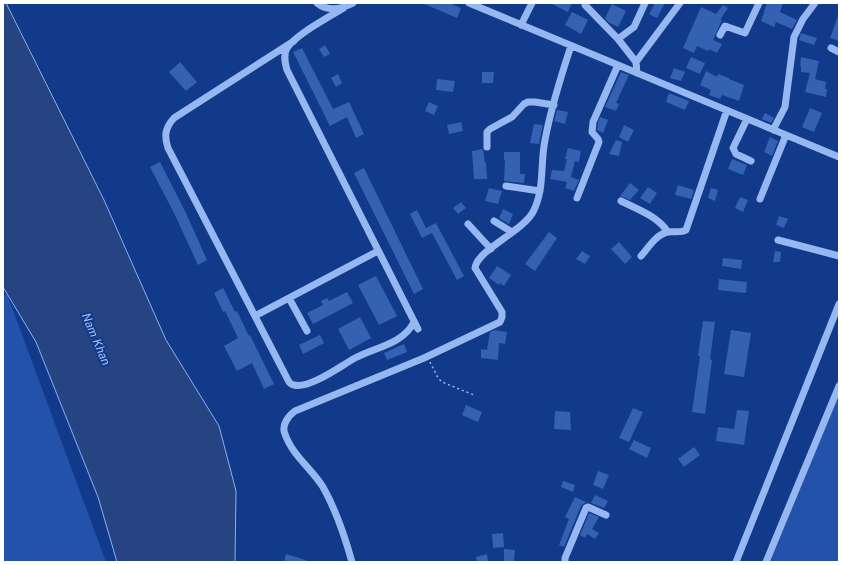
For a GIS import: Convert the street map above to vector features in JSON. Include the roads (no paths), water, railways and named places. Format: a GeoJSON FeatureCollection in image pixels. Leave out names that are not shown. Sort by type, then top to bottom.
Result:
{"type":"FeatureCollection","features":[{"type":"Feature","properties":{"kind":"street"},"geometry":{"type":"LineString","coordinates":[[317,3],[326,8],[334,9],[345,7]]}},
{"type":"Feature","properties":{"kind":"street"},"geometry":{"type":"LineString","coordinates":[[353,3],[304,33],[294,41],[174,118],[168,124],[165,132],[165,140],[289,382],[294,385],[304,384],[333,372],[355,358],[396,340],[411,329],[414,322]]}},
{"type":"Feature","properties":{"kind":"street"},"geometry":{"type":"LineString","coordinates":[[469,3],[839,157]]}},
{"type":"Feature","properties":{"kind":"street"},"geometry":{"type":"LineString","coordinates":[[521,25],[532,3]]}},
{"type":"Feature","properties":{"kind":"street"},"geometry":{"type":"LineString","coordinates":[[585,3],[586,6],[618,40],[636,62],[637,73]]}},
{"type":"Feature","properties":{"kind":"street"},"geometry":{"type":"LineString","coordinates":[[618,40],[634,27],[645,3]]}},
{"type":"Feature","properties":{"kind":"street"},"geometry":{"type":"LineString","coordinates":[[636,62],[680,3]]}},
{"type":"Feature","properties":{"kind":"street"},"geometry":{"type":"LineString","coordinates":[[720,35],[725,26],[745,33],[759,3]]}},
{"type":"Feature","properties":{"kind":"street"},"geometry":{"type":"LineString","coordinates":[[773,130],[785,107],[794,37],[803,19],[815,3]]}},
{"type":"Feature","properties":{"kind":"street"},"geometry":{"type":"LineString","coordinates":[[294,41],[287,49],[284,60],[286,70],[418,329]]}},
{"type":"Feature","properties":{"kind":"street"},"geometry":{"type":"LineString","coordinates":[[352,562],[346,542],[322,486],[294,450],[284,433],[285,423],[290,414],[295,411],[427,356],[500,322],[502,312],[474,268],[477,260],[529,219],[534,210],[540,191],[544,141],[571,46]]}},
{"type":"Feature","properties":{"kind":"street"},"geometry":{"type":"LineString","coordinates":[[831,48],[839,52]]}},
{"type":"Feature","properties":{"kind":"street"},"geometry":{"type":"LineString","coordinates":[[577,198],[599,142],[592,132],[593,122],[618,65]]}},
{"type":"Feature","properties":{"kind":"street"},"geometry":{"type":"LineString","coordinates":[[487,147],[487,132],[512,117],[524,104],[528,102],[535,102],[554,105]]}},
{"type":"Feature","properties":{"kind":"street"},"geometry":{"type":"LineString","coordinates":[[641,256],[658,237],[668,232],[683,232],[688,227],[727,110]]}},
{"type":"Feature","properties":{"kind":"street"},"geometry":{"type":"LineString","coordinates":[[747,119],[733,148],[736,154],[751,161]]}},
{"type":"Feature","properties":{"kind":"street"},"geometry":{"type":"LineString","coordinates":[[760,199],[786,135]]}},
{"type":"Feature","properties":{"kind":"street"},"geometry":{"type":"LineString","coordinates":[[506,186],[540,191]]}},
{"type":"Feature","properties":{"kind":"street"},"geometry":{"type":"LineString","coordinates":[[621,201],[655,217],[668,232]]}},
{"type":"Feature","properties":{"kind":"street"},"geometry":{"type":"LineString","coordinates":[[494,221],[512,232]]}},
{"type":"Feature","properties":{"kind":"street"},"geometry":{"type":"LineString","coordinates":[[468,224],[491,249]]}},
{"type":"Feature","properties":{"kind":"street"},"geometry":{"type":"LineString","coordinates":[[778,240],[839,256]]}},
{"type":"Feature","properties":{"kind":"street"},"geometry":{"type":"LineString","coordinates":[[255,316],[378,251]]}},
{"type":"Feature","properties":{"kind":"street"},"geometry":{"type":"LineString","coordinates":[[289,298],[307,331]]}},
{"type":"Feature","properties":{"kind":"street"},"geometry":{"type":"LineString","coordinates":[[736,562],[839,304]]}},
{"type":"Feature","properties":{"kind":"street"},"geometry":{"type":"LineString","coordinates":[[766,562],[839,386]]}},
{"type":"Feature","properties":{"kind":"street"},"geometry":{"type":"LineString","coordinates":[[565,562],[565,558],[586,508],[588,507],[606,515]]}},
{"type":"Feature","properties":{"kind":"water","name":"Nam Khan"},"geometry":{"type":"Polygon","coordinates":[[[3,3],[6,3],[104,200],[166,340],[219,426],[236,491],[235,562],[117,562],[98,497],[36,342],[3,287],[3,3]]]}}]}
